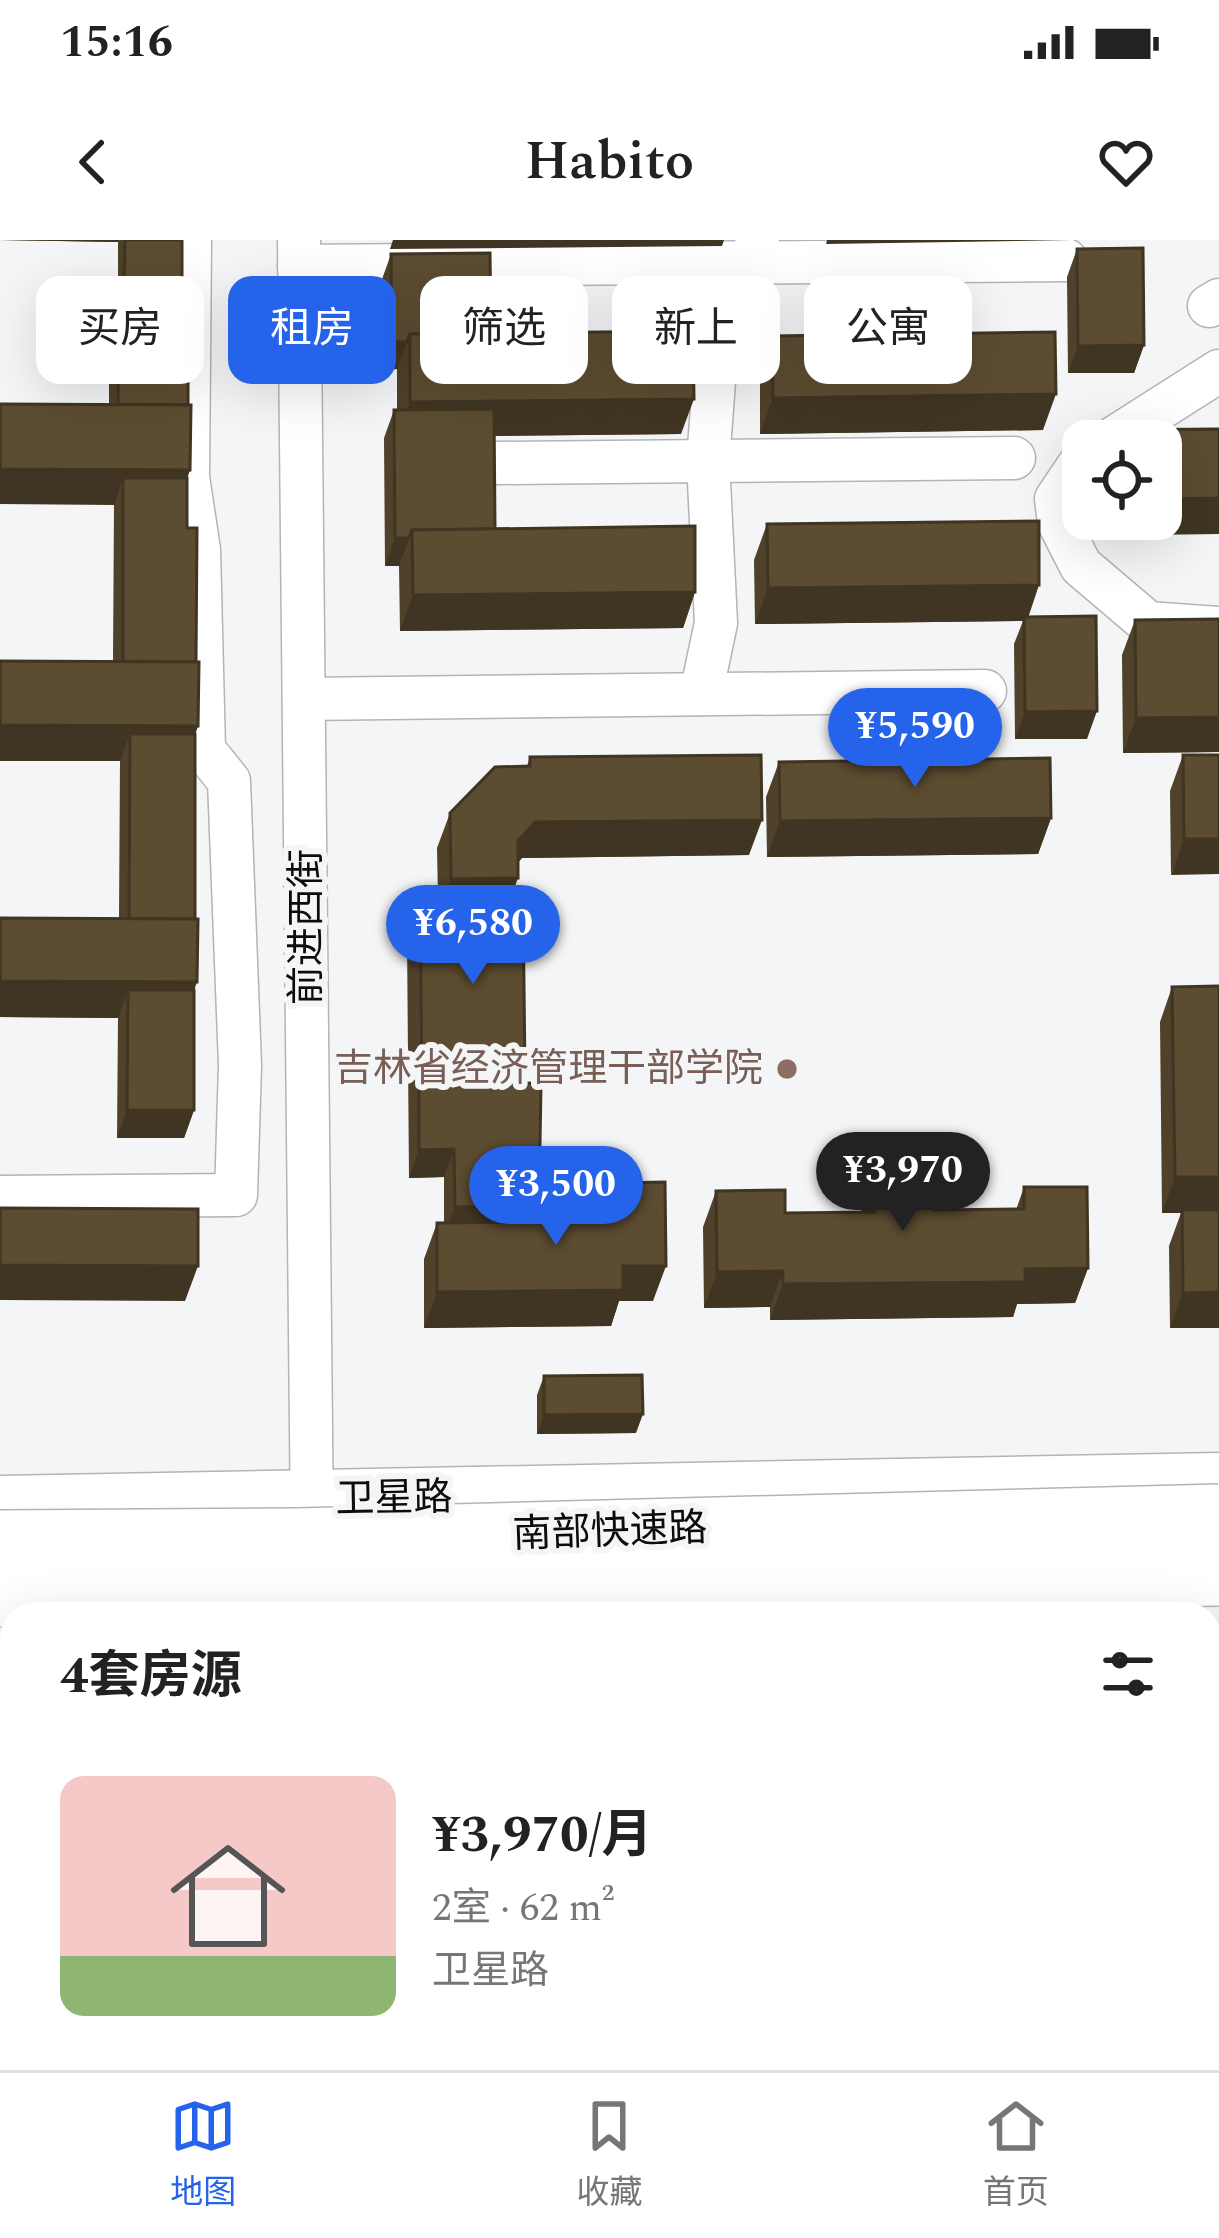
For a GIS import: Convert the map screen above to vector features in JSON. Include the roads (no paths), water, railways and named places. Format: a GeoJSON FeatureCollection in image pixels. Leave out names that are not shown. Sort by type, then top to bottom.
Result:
{"type":"FeatureCollection","features":[{"type":"Feature","properties":{"kind":"highway","name":"南部快速路"},"geometry":{"type":"LineString","coordinates":[[0,1542],[297,1540],[1219,1516]]}},
{"type":"Feature","properties":{"kind":"highway","name":"南部快速路"},"geometry":{"type":"LineString","coordinates":[[0,1595],[1192,1587]]}},
{"type":"Feature","properties":{"kind":"main road","name":"卫星路"},"geometry":{"type":"LineString","coordinates":[[0,1503],[311,1501],[1219,1480]]}},
{"type":"Feature","properties":{"kind":"main road"},"geometry":{"type":"LineString","coordinates":[[732,1602],[1192,1587],[1219,1600]]}},
{"type":"Feature","properties":{"kind":"street"},"geometry":{"type":"LineString","coordinates":[[0,1197],[236,1195],[240,1065],[229,781],[204,749],[199,550],[188,478],[190,240]]}},
{"type":"Feature","properties":{"kind":"street"},"geometry":{"type":"LineString","coordinates":[[299,253],[754,252],[1066,260]]}},
{"type":"Feature","properties":{"kind":"street"},"geometry":{"type":"LineString","coordinates":[[701,694],[716,623],[708,461],[716,355],[754,252]]}},
{"type":"Feature","properties":{"kind":"street","name":"前进西街"},"geometry":{"type":"LineString","coordinates":[[299,253],[313,1602]]}},
{"type":"Feature","properties":{"kind":"street"},"geometry":{"type":"LineString","coordinates":[[1142,420],[1219,371]]}},
{"type":"Feature","properties":{"kind":"street"},"geometry":{"type":"LineString","coordinates":[[496,463],[1014,458]]}},
{"type":"Feature","properties":{"kind":"street"},"geometry":{"type":"LineString","coordinates":[[1062,489],[1055,499],[1062,530]]}},
{"type":"Feature","properties":{"kind":"street"},"geometry":{"type":"LineString","coordinates":[[1067,540],[1081,566],[1148,623],[1219,628]]}},
{"type":"Feature","properties":{"kind":"street"},"geometry":{"type":"LineString","coordinates":[[306,699],[985,691]]}},
{"type":"Feature","properties":{"kind":"street"},"geometry":{"type":"LineString","coordinates":[[240,1065],[308,1064]]}},
{"type":"Feature","properties":{"kind":"place","name":"吉林省经济管理干部学院"},"geometry":{"type":"Point","coordinates":[787,1069]}}]}
